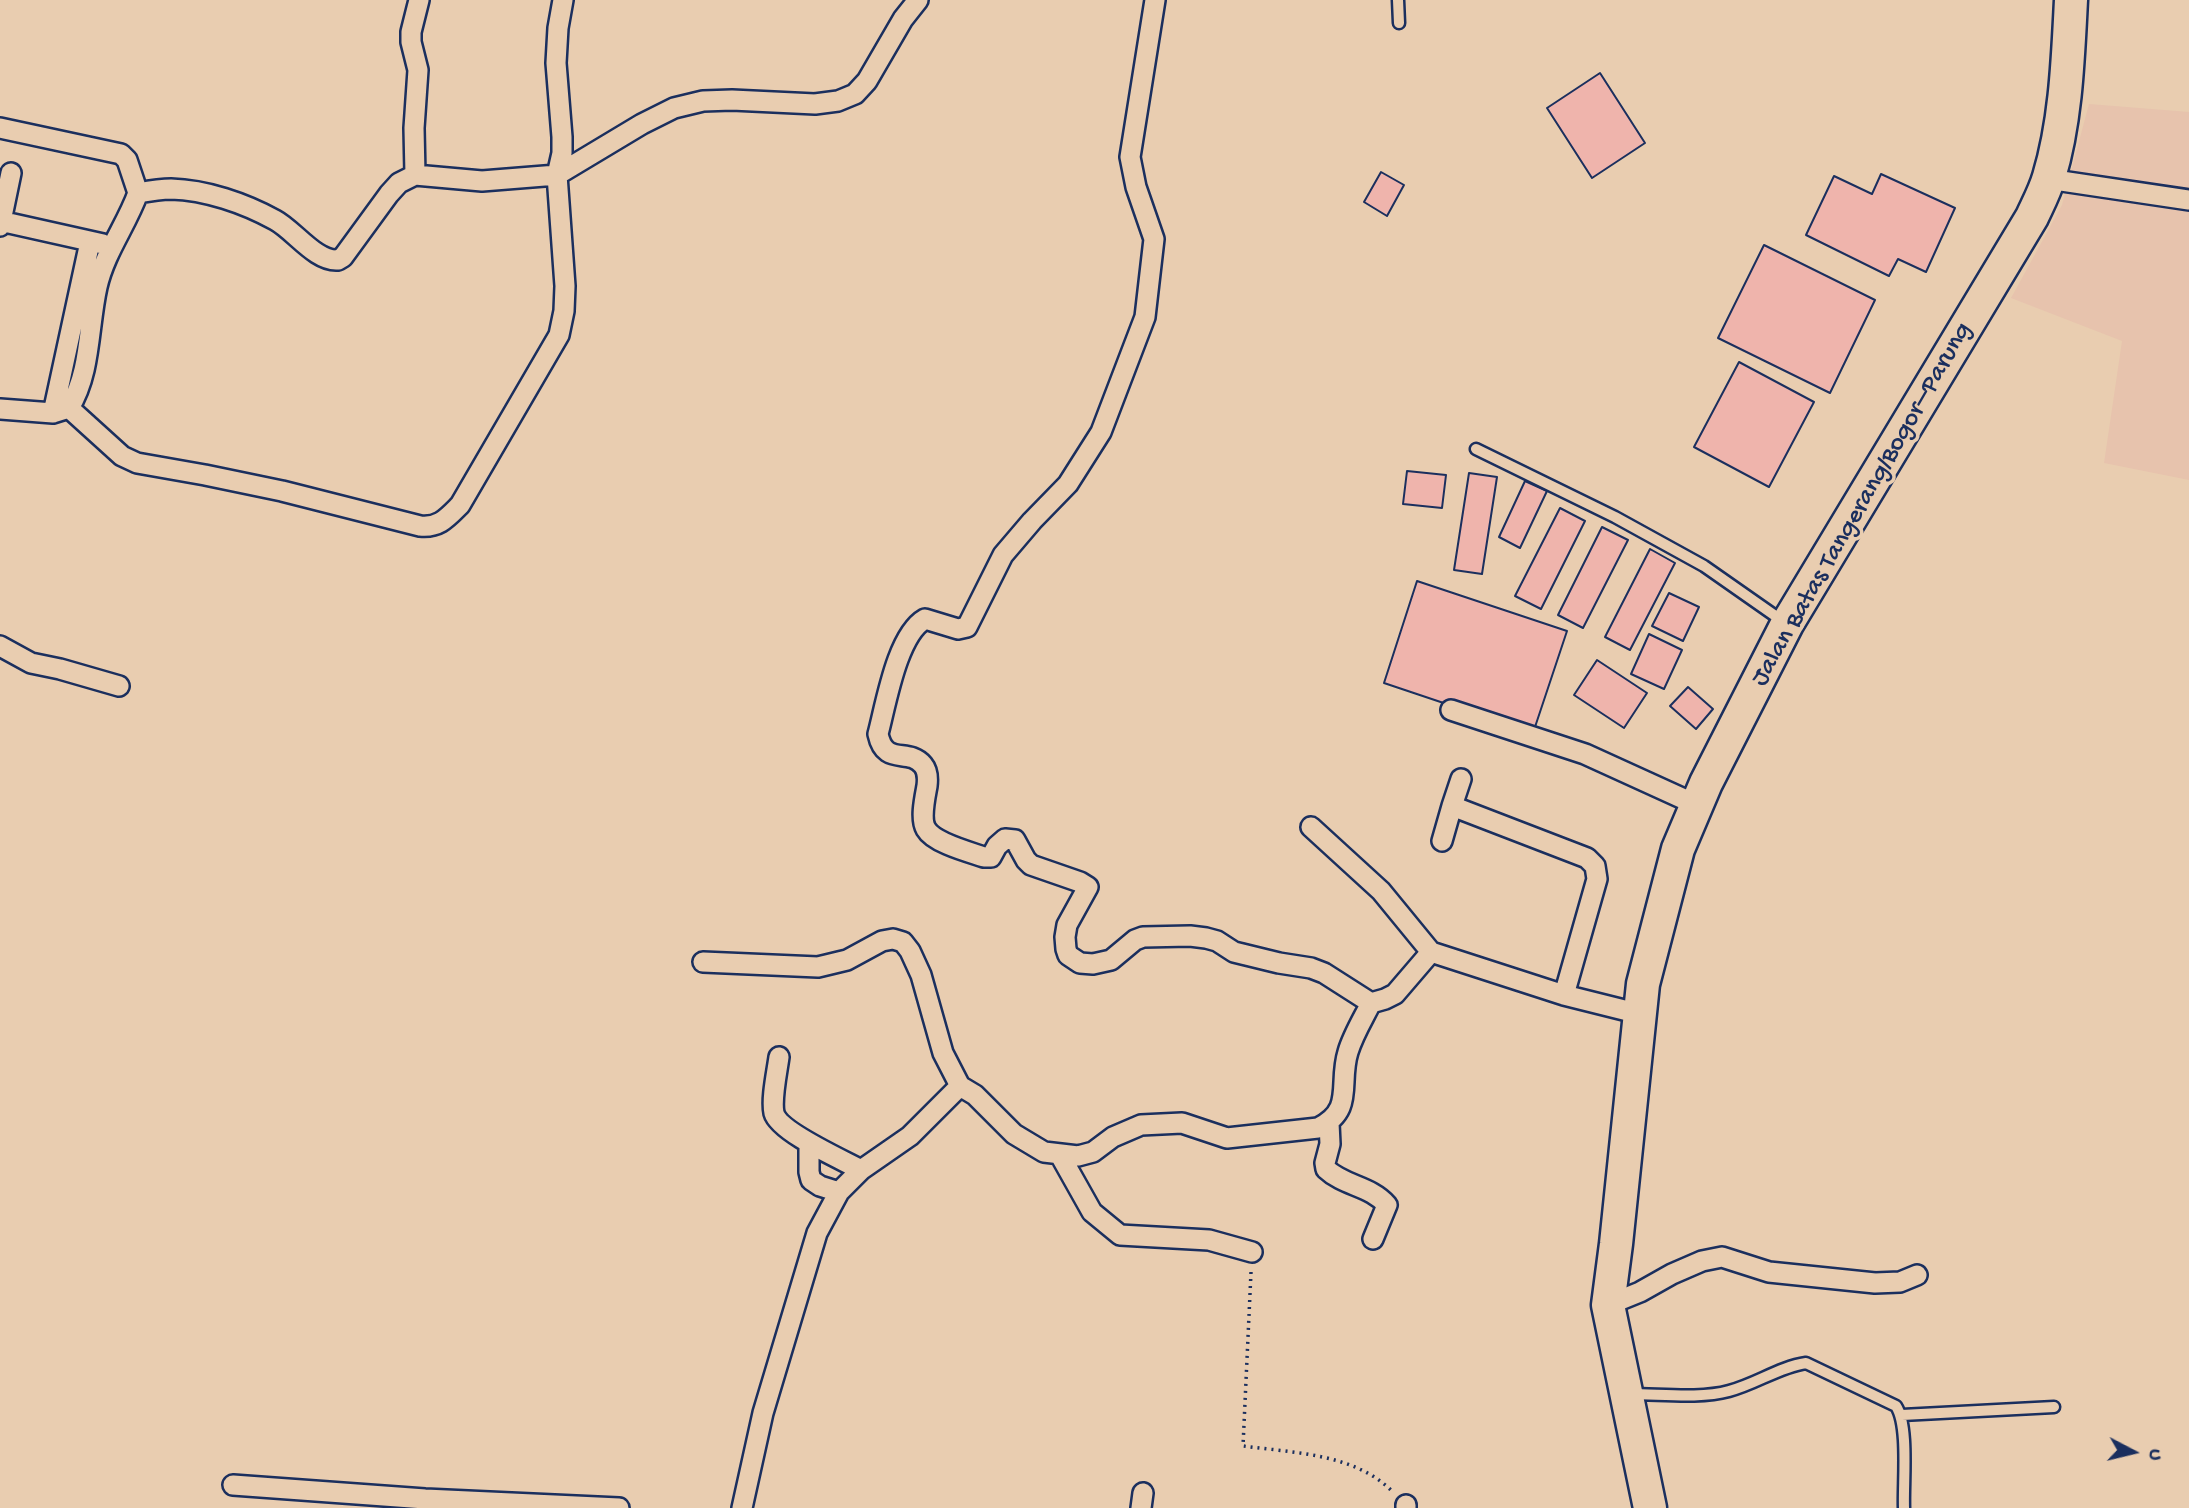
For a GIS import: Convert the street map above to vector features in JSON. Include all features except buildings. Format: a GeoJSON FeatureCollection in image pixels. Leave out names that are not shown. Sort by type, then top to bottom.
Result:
{"type":"FeatureCollection","features":[{"type":"Feature","properties":{"kind":"main road","name":"Jalan Batas Tangerang/Bogor–Parung"},"geometry":{"type":"LineString","coordinates":[[1650,1508],[1608,1306],[1643,984],[1665,895],[1678,849],[1697,805],[1787,624],[2032,217],[2048,179],[2060,121],[2071,0]]}},
{"type":"Feature","properties":{"kind":"street"},"geometry":{"type":"LineString","coordinates":[[415,175],[414,128],[418,70],[411,33],[419,0]]}},
{"type":"Feature","properties":{"kind":"street"},"geometry":{"type":"LineString","coordinates":[[0,409],[61,410],[122,456],[137,463],[282,491],[420,526],[440,524],[460,505],[559,335],[565,286],[557,175],[562,137],[556,63],[563,0]]}},
{"type":"Feature","properties":{"kind":"street"},"geometry":{"type":"LineString","coordinates":[[138,193],[170,189],[200,193],[254,209],[278,222],[325,259],[338,260],[343,257],[389,194],[399,183],[415,175],[482,181],[557,175],[674,108],[703,101],[722,100],[814,104],[838,101],[855,94],[867,80],[903,19],[918,0]]}},
{"type":"Feature","properties":{"kind":"street"},"geometry":{"type":"LineString","coordinates":[[1155,0],[1130,164],[1154,244],[1144,317],[1121,383],[1101,432],[1068,484],[1031,521],[1003,555],[967,627],[958,629],[925,619],[909,635],[878,734],[880,746],[892,755],[907,757],[925,766],[928,777],[925,828],[938,839],[984,857],[991,857],[1006,839],[1015,840],[1031,865],[1088,887],[1066,931],[1066,949],[1074,960],[1086,964],[1103,963],[1143,937],[1206,937],[1234,952],[1324,973],[1371,1003]]}},
{"type":"Feature","properties":{"kind":"street"},"geometry":{"type":"LineString","coordinates":[[0,128],[121,154],[127,160],[138,193],[111,246],[97,286],[82,384],[61,410]]}},
{"type":"Feature","properties":{"kind":"street"},"geometry":{"type":"LineString","coordinates":[[11,173],[0,223],[111,246]]}},
{"type":"Feature","properties":{"kind":"street"},"geometry":{"type":"LineString","coordinates":[[2048,179],[2189,200]]}},
{"type":"Feature","properties":{"kind":"street"},"geometry":{"type":"LineString","coordinates":[[61,410],[90,242]]}},
{"type":"Feature","properties":{"kind":"street"},"geometry":{"type":"LineString","coordinates":[[0,646],[31,663],[60,668],[119,686]]}},
{"type":"Feature","properties":{"kind":"street"},"geometry":{"type":"LineString","coordinates":[[1451,710],[1585,754],[1697,805]]}},
{"type":"Feature","properties":{"kind":"street"},"geometry":{"type":"LineString","coordinates":[[1443,841],[1461,779]]}},
{"type":"Feature","properties":{"kind":"street"},"geometry":{"type":"LineString","coordinates":[[1452,806],[1587,858],[1595,866],[1597,879],[1564,995]]}},
{"type":"Feature","properties":{"kind":"street"},"geometry":{"type":"LineString","coordinates":[[1311,827],[1381,891],[1431,952],[1564,995],[1640,1014]]}},
{"type":"Feature","properties":{"kind":"street"},"geometry":{"type":"LineString","coordinates":[[703,962],[818,967],[847,960],[881,942],[894,939],[903,942],[921,975],[943,1053],[960,1086],[975,1095],[1014,1134],[1044,1152],[1078,1156],[1093,1152],[1113,1137],[1141,1125],[1182,1123],[1227,1138],[1310,1130],[1328,1123],[1342,1104],[1347,1053],[1371,1003],[1395,995],[1431,952]]}},
{"type":"Feature","properties":{"kind":"street"},"geometry":{"type":"LineString","coordinates":[[779,1058],[774,1114],[780,1123],[809,1143],[861,1170]]}},
{"type":"Feature","properties":{"kind":"street"},"geometry":{"type":"LineString","coordinates":[[742,1508],[764,1413],[817,1233],[839,1192],[861,1170],[910,1136],[960,1086]]}},
{"type":"Feature","properties":{"kind":"street"},"geometry":{"type":"LineString","coordinates":[[1328,1123],[1330,1144],[1326,1169],[1342,1181],[1373,1193],[1387,1205],[1373,1239]]}},
{"type":"Feature","properties":{"kind":"street"},"geometry":{"type":"LineString","coordinates":[[809,1143],[811,1180],[839,1192]]}},
{"type":"Feature","properties":{"kind":"street"},"geometry":{"type":"LineString","coordinates":[[1060,1155],[1092,1212],[1120,1235],[1209,1240],[1252,1252]]}},
{"type":"Feature","properties":{"kind":"street"},"geometry":{"type":"LineString","coordinates":[[1608,1306],[1702,1261],[1722,1257],[1769,1272],[1875,1283],[1900,1282],[1917,1275]]}},
{"type":"Feature","properties":{"kind":"street"},"geometry":{"type":"LineString","coordinates":[[233,1485],[309,1500],[614,1508]]}},
{"type":"Feature","properties":{"kind":"lane"},"geometry":{"type":"LineString","coordinates":[[1398,0],[1399,23]]}},
{"type":"Feature","properties":{"kind":"lane"},"geometry":{"type":"LineString","coordinates":[[1476,449],[1615,517],[1704,566],[1787,624]]}},
{"type":"Feature","properties":{"kind":"lane"},"geometry":{"type":"LineString","coordinates":[[1627,1394],[1712,1395],[1730,1391],[1792,1365],[1806,1363],[1896,1406],[1902,1415],[1904,1508]]}},
{"type":"Feature","properties":{"kind":"lane"},"geometry":{"type":"LineString","coordinates":[[1902,1415],[2054,1407]]}},
{"type":"Feature","properties":{"kind":"path"},"geometry":{"type":"LineString","coordinates":[[1252,1252],[1243,1446],[1341,1461],[1368,1473],[1390,1489],[1406,1506]]}},
{"type":"Feature","properties":{"kind":"shaded area"},"geometry":{"type":"Polygon","coordinates":[[[2089,104],[2189,112],[2189,480],[2104,463],[2122,341],[2011,298],[2062,205],[2089,104]]]}}]}
